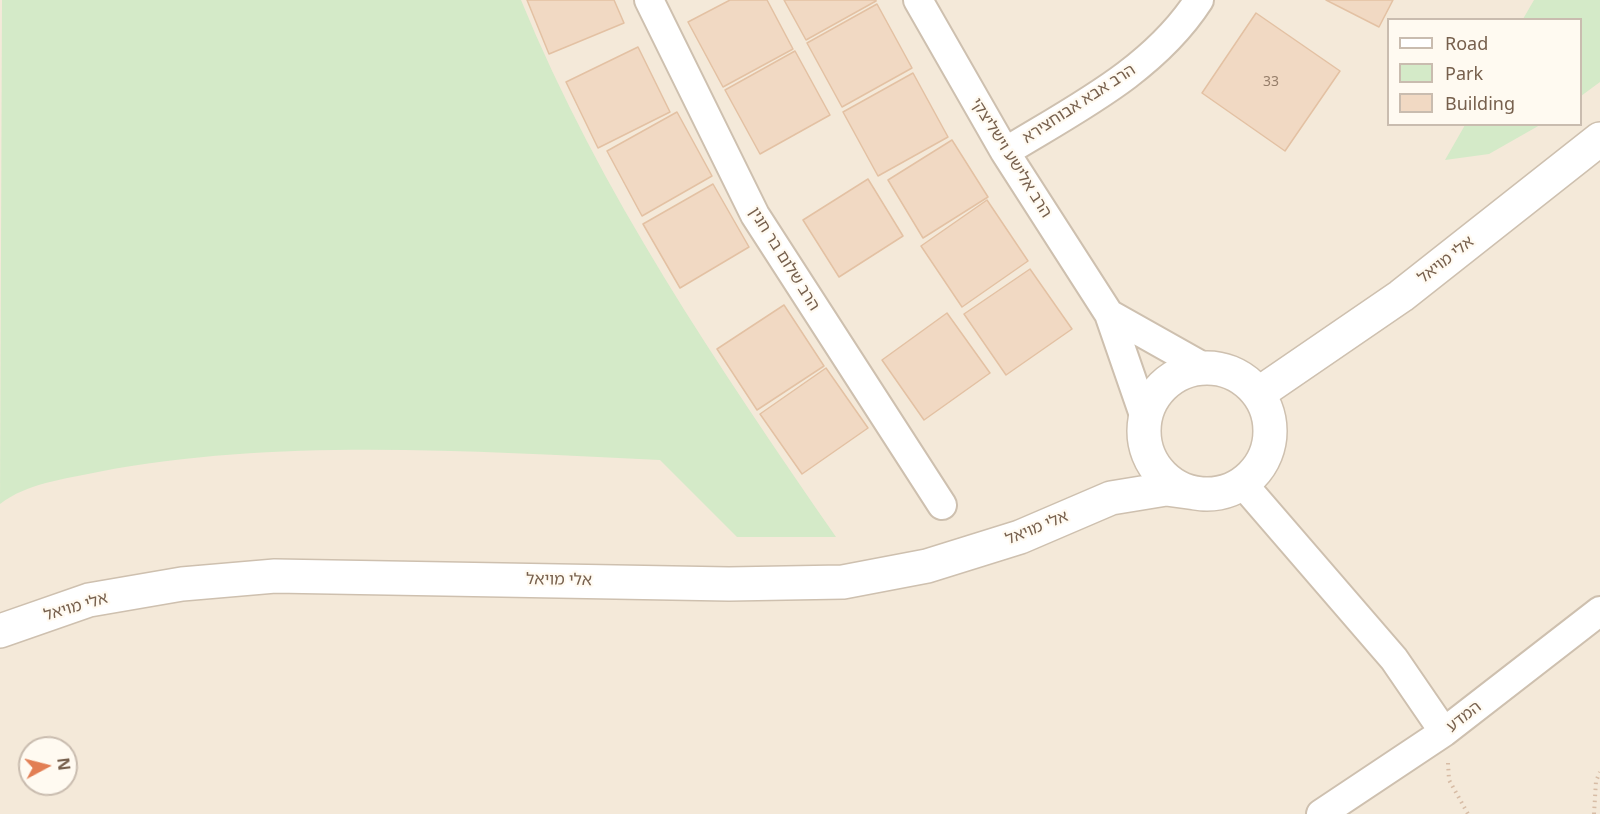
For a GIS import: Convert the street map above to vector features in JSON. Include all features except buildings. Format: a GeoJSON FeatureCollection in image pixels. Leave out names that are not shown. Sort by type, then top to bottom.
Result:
{"type":"FeatureCollection","features":[{"type":"Feature","properties":{"kind":"street","name":"הרב שלום בר חנין"},"geometry":{"type":"LineString","coordinates":[[649,0],[755,215],[942,505]]}},
{"type":"Feature","properties":{"kind":"street","name":"הרב אלישע וישליצקי"},"geometry":{"type":"LineString","coordinates":[[918,0],[1005,152],[1109,314],[1145,425]]}},
{"type":"Feature","properties":{"kind":"street","name":"הרב אבא אבוחצירא"},"geometry":{"type":"LineString","coordinates":[[1005,152],[1111,87],[1156,53],[1183,25],[1199,0]]}},
{"type":"Feature","properties":{"kind":"street","name":"אלי מויאל"},"geometry":{"type":"LineString","coordinates":[[1258,394],[1401,296],[1600,139]]}},
{"type":"Feature","properties":{"kind":"street","name":"הרב אלישע וישליצקי"},"geometry":{"type":"LineString","coordinates":[[1109,314],[1204,368]]}},
{"type":"Feature","properties":{"kind":"street"},"geometry":{"type":"LineString","coordinates":[[1111,498],[1132,466],[1153,398],[1167,382],[1184,372],[1204,368],[1225,370],[1244,380],[1258,394],[1268,417],[1269,442],[1264,458],[1242,483],[1223,492],[1203,494],[1177,486],[1156,468],[1147,452],[1145,425]]}},
{"type":"Feature","properties":{"kind":"street"},"geometry":{"type":"LineString","coordinates":[[1242,483],[1394,659],[1444,732]]}},
{"type":"Feature","properties":{"kind":"street","name":"אלי מויאל"},"geometry":{"type":"LineString","coordinates":[[0,631],[89,600],[182,584],[275,576],[729,584],[843,582],[927,566],[1020,537],[1111,498],[1166,489],[1203,494]]}},
{"type":"Feature","properties":{"kind":"street","name":"המדע"},"geometry":{"type":"LineString","coordinates":[[1321,814],[1444,732],[1600,611]]}},
{"type":"Feature","properties":{"kind":"path"},"geometry":{"type":"LineString","coordinates":[[1444,732],[1449,780],[1468,814]]}},
{"type":"Feature","properties":{"kind":"path"},"geometry":{"type":"LineString","coordinates":[[1594,814],[1596,781],[1600,772]]}},
{"type":"Feature","properties":{"kind":"shaded area"},"geometry":{"type":"Polygon","coordinates":[[[0,0],[1600,0],[1600,814],[0,814],[0,0]]]}},
{"type":"Feature","properties":{"kind":"green space"},"geometry":{"type":"Polygon","coordinates":[[[2,0],[521,0],[552,71],[624,210],[705,343],[836,537],[737,537],[660,460],[449,451],[308,451],[237,454],[167,461],[98,472],[34,486],[0,504],[2,0]]]}},
{"type":"Feature","properties":{"kind":"green space"},"geometry":{"type":"Polygon","coordinates":[[[1534,0],[1600,0],[1600,82],[1582,95],[1582,18],[1524,18],[1534,0]]]}},
{"type":"Feature","properties":{"kind":"green space"},"geometry":{"type":"Polygon","coordinates":[[[1464,126],[1538,126],[1489,154],[1445,160],[1464,126]]]}}]}
